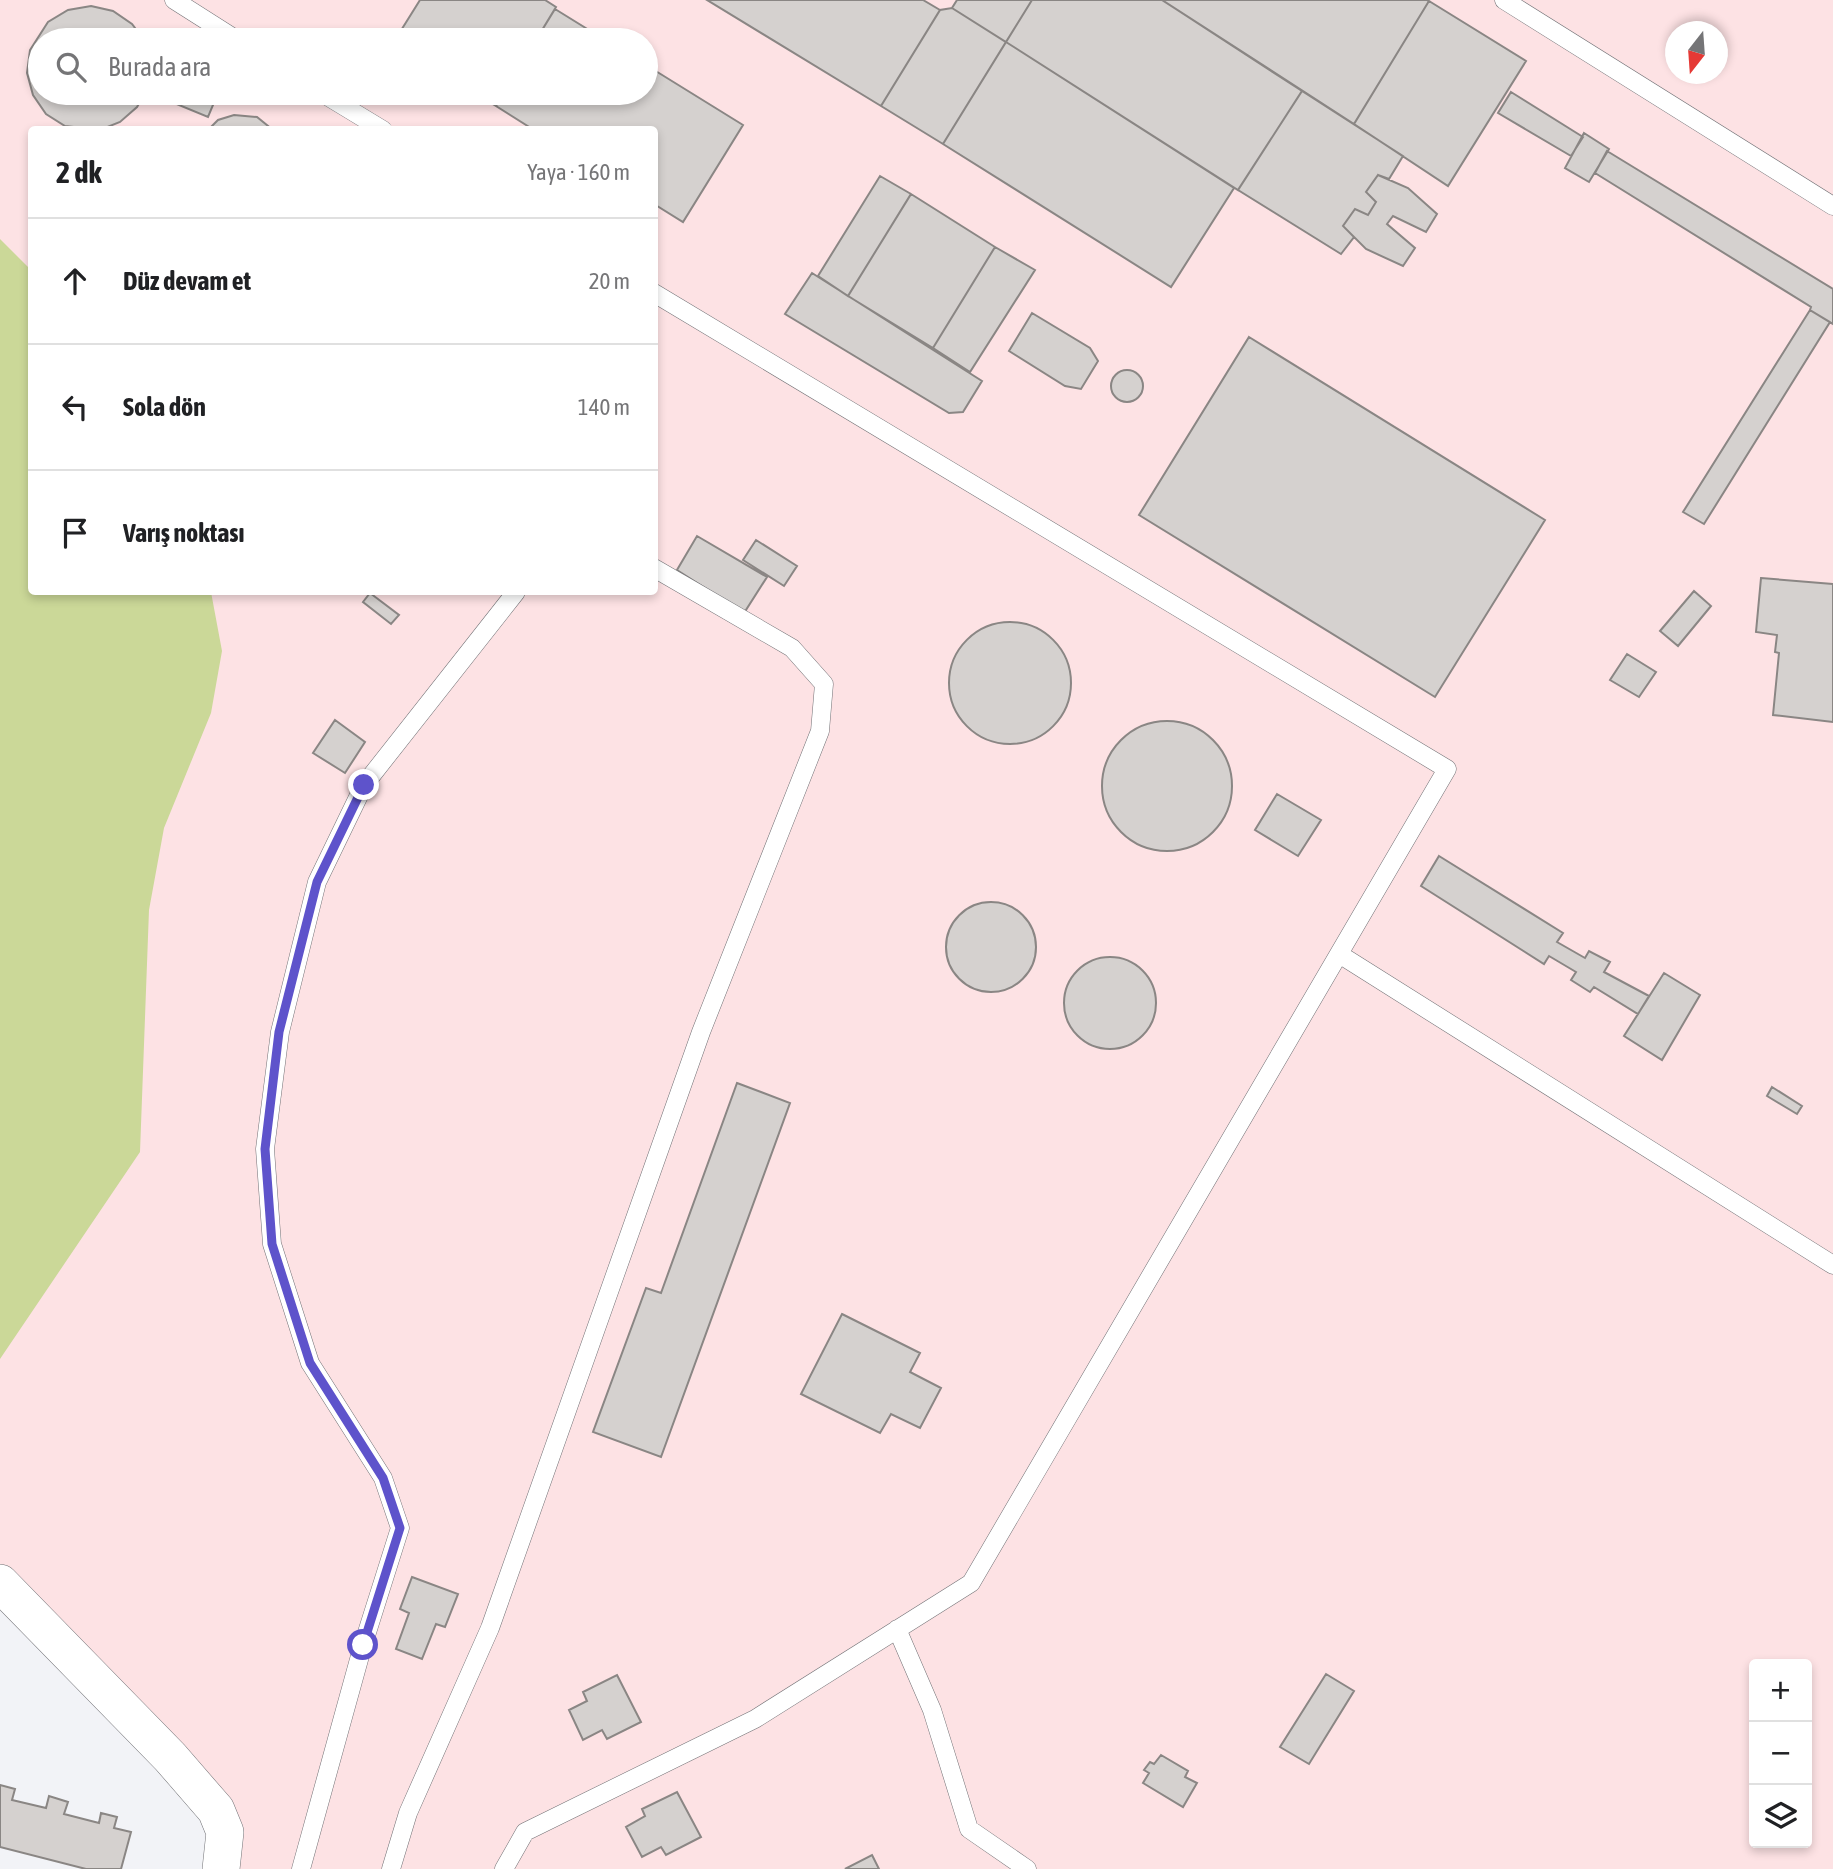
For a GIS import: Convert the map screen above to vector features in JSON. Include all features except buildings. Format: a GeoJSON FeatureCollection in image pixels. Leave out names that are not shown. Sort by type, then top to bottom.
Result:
{"type":"FeatureCollection","features":[{"type":"Feature","properties":{"kind":"street"},"geometry":{"type":"LineString","coordinates":[[0,1583],[170,1757],[216,1810],[225,1832],[220,1869]]}},
{"type":"Feature","properties":{"kind":"lane"},"geometry":{"type":"LineString","coordinates":[[174,0],[218,28]]}},
{"type":"Feature","properties":{"kind":"lane"},"geometry":{"type":"LineString","coordinates":[[1504,0],[1833,206]]}},
{"type":"Feature","properties":{"kind":"lane"},"geometry":{"type":"LineString","coordinates":[[341,105],[376,126]]}},
{"type":"Feature","properties":{"kind":"lane"},"geometry":{"type":"LineString","coordinates":[[504,1869],[525,1832],[755,1719],[971,1583],[1447,769],[658,295]]}},
{"type":"Feature","properties":{"kind":"lane"},"geometry":{"type":"LineString","coordinates":[[391,1869],[408,1813],[490,1628],[701,1032],[820,730],[824,684],[792,648],[658,570]]}},
{"type":"Feature","properties":{"kind":"lane"},"geometry":{"type":"LineString","coordinates":[[302,1869],[363,1645],[400,1528],[383,1478],[310,1363],[272,1244],[265,1149],[279,1032],[317,882],[364,785],[514,595]]}},
{"type":"Feature","properties":{"kind":"lane"},"geometry":{"type":"LineString","coordinates":[[1339,954],[1833,1265]]}},
{"type":"Feature","properties":{"kind":"lane"},"geometry":{"type":"LineString","coordinates":[[897,1629],[932,1710],[969,1829],[1027,1869]]}},
{"type":"Feature","properties":{"kind":"shaded area"},"geometry":{"type":"Polygon","coordinates":[[[0,0],[1833,0],[1833,1869],[227,1869],[238,1817],[0,1571],[0,0]]]}},
{"type":"Feature","properties":{"kind":"green space"},"geometry":{"type":"Polygon","coordinates":[[[0,239],[28,267],[28,595],[212,595],[222,651],[211,713],[164,828],[149,910],[140,1152],[0,1359],[0,239]]]}},
{"type":"Feature","properties":{"kind":"route"},"geometry":{"type":"LineString","coordinates":[[363,1645],[400,1528],[383,1478],[310,1363],[272,1244],[265,1149],[279,1032],[317,882],[364,785]]}}]}
